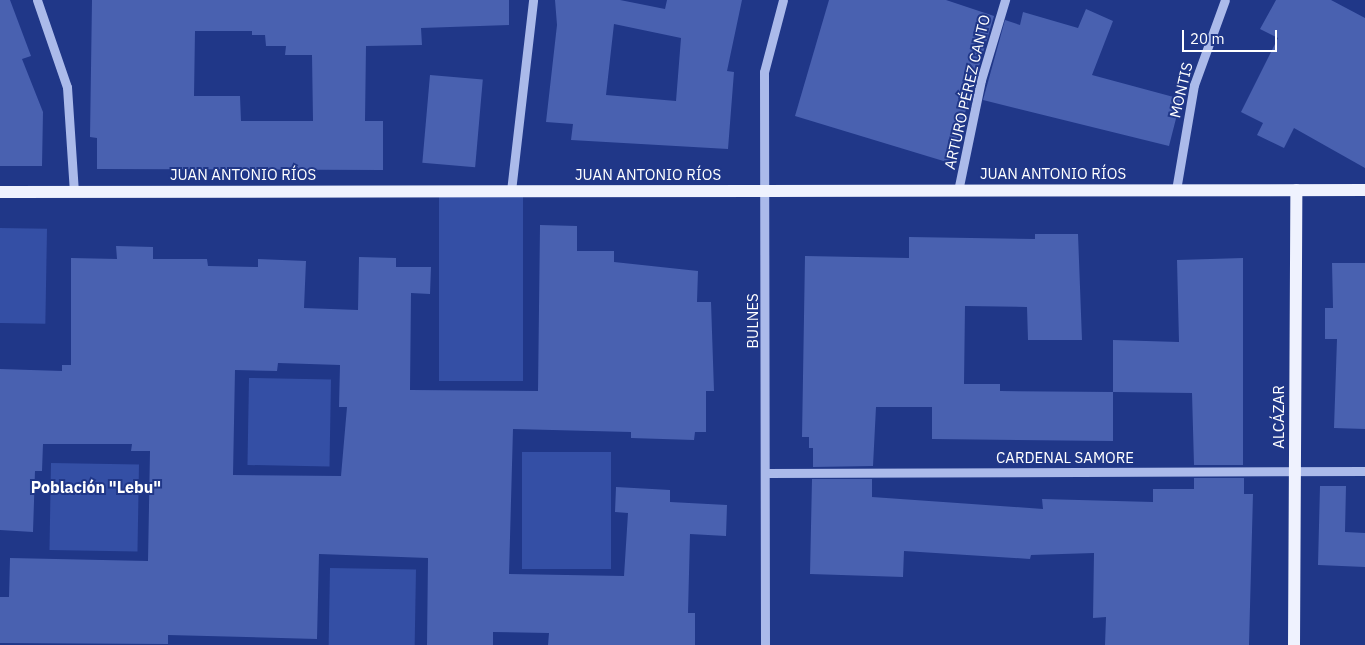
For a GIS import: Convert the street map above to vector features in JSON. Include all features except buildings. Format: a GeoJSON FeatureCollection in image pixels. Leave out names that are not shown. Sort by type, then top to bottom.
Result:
{"type":"FeatureCollection","features":[{"type":"Feature","properties":{"kind":"main road","name":"ALCÁZAR"},"geometry":{"type":"LineString","coordinates":[[1294,645],[1296,190]]}},
{"type":"Feature","properties":{"kind":"main road","name":"JUAN ANTONIO RÍOS"},"geometry":{"type":"LineString","coordinates":[[0,192],[1365,190]]}},
{"type":"Feature","properties":{"kind":"street"},"geometry":{"type":"LineString","coordinates":[[37,0],[67,87],[74,192]]}},
{"type":"Feature","properties":{"kind":"street"},"geometry":{"type":"LineString","coordinates":[[511,191],[533,0]]}},
{"type":"Feature","properties":{"kind":"street","name":"BULNES"},"geometry":{"type":"LineString","coordinates":[[765,645],[767,191],[764,72],[783,0]]}},
{"type":"Feature","properties":{"kind":"street","name":"ARTURO PÉREZ CANTO"},"geometry":{"type":"LineString","coordinates":[[958,190],[1005,0]]}},
{"type":"Feature","properties":{"kind":"street","name":"MONTIS"},"geometry":{"type":"LineString","coordinates":[[1176,190],[1194,85],[1225,0]]}},
{"type":"Feature","properties":{"kind":"street","name":"CARDENAL SAMORE"},"geometry":{"type":"LineString","coordinates":[[766,473],[1365,471]]}},
{"type":"Feature","properties":{"kind":"shaded area"},"geometry":{"type":"Polygon","coordinates":[[[439,191],[523,191],[523,381],[439,381],[439,191]]]}},
{"type":"Feature","properties":{"kind":"shaded area"},"geometry":{"type":"Polygon","coordinates":[[[0,228],[47,229],[45,324],[0,323],[0,228]]]}},
{"type":"Feature","properties":{"kind":"shaded area"},"geometry":{"type":"Polygon","coordinates":[[[249,378],[331,379],[329,466],[247,465],[249,378]]]}},
{"type":"Feature","properties":{"kind":"shaded area"},"geometry":{"type":"Polygon","coordinates":[[[522,452],[611,452],[611,569],[522,569],[522,452]]]}},
{"type":"Feature","properties":{"kind":"shaded area"},"geometry":{"type":"Polygon","coordinates":[[[51,463],[139,465],[137,552],[49,550],[51,463]]]}},
{"type":"Feature","properties":{"kind":"shaded area"},"geometry":{"type":"Polygon","coordinates":[[[330,568],[416,570],[415,645],[329,645],[330,568]]]}},
{"type":"Feature","properties":{"kind":"district","name":"Población \"Lebu\""},"geometry":{"type":"Point","coordinates":[96,487]}}]}
